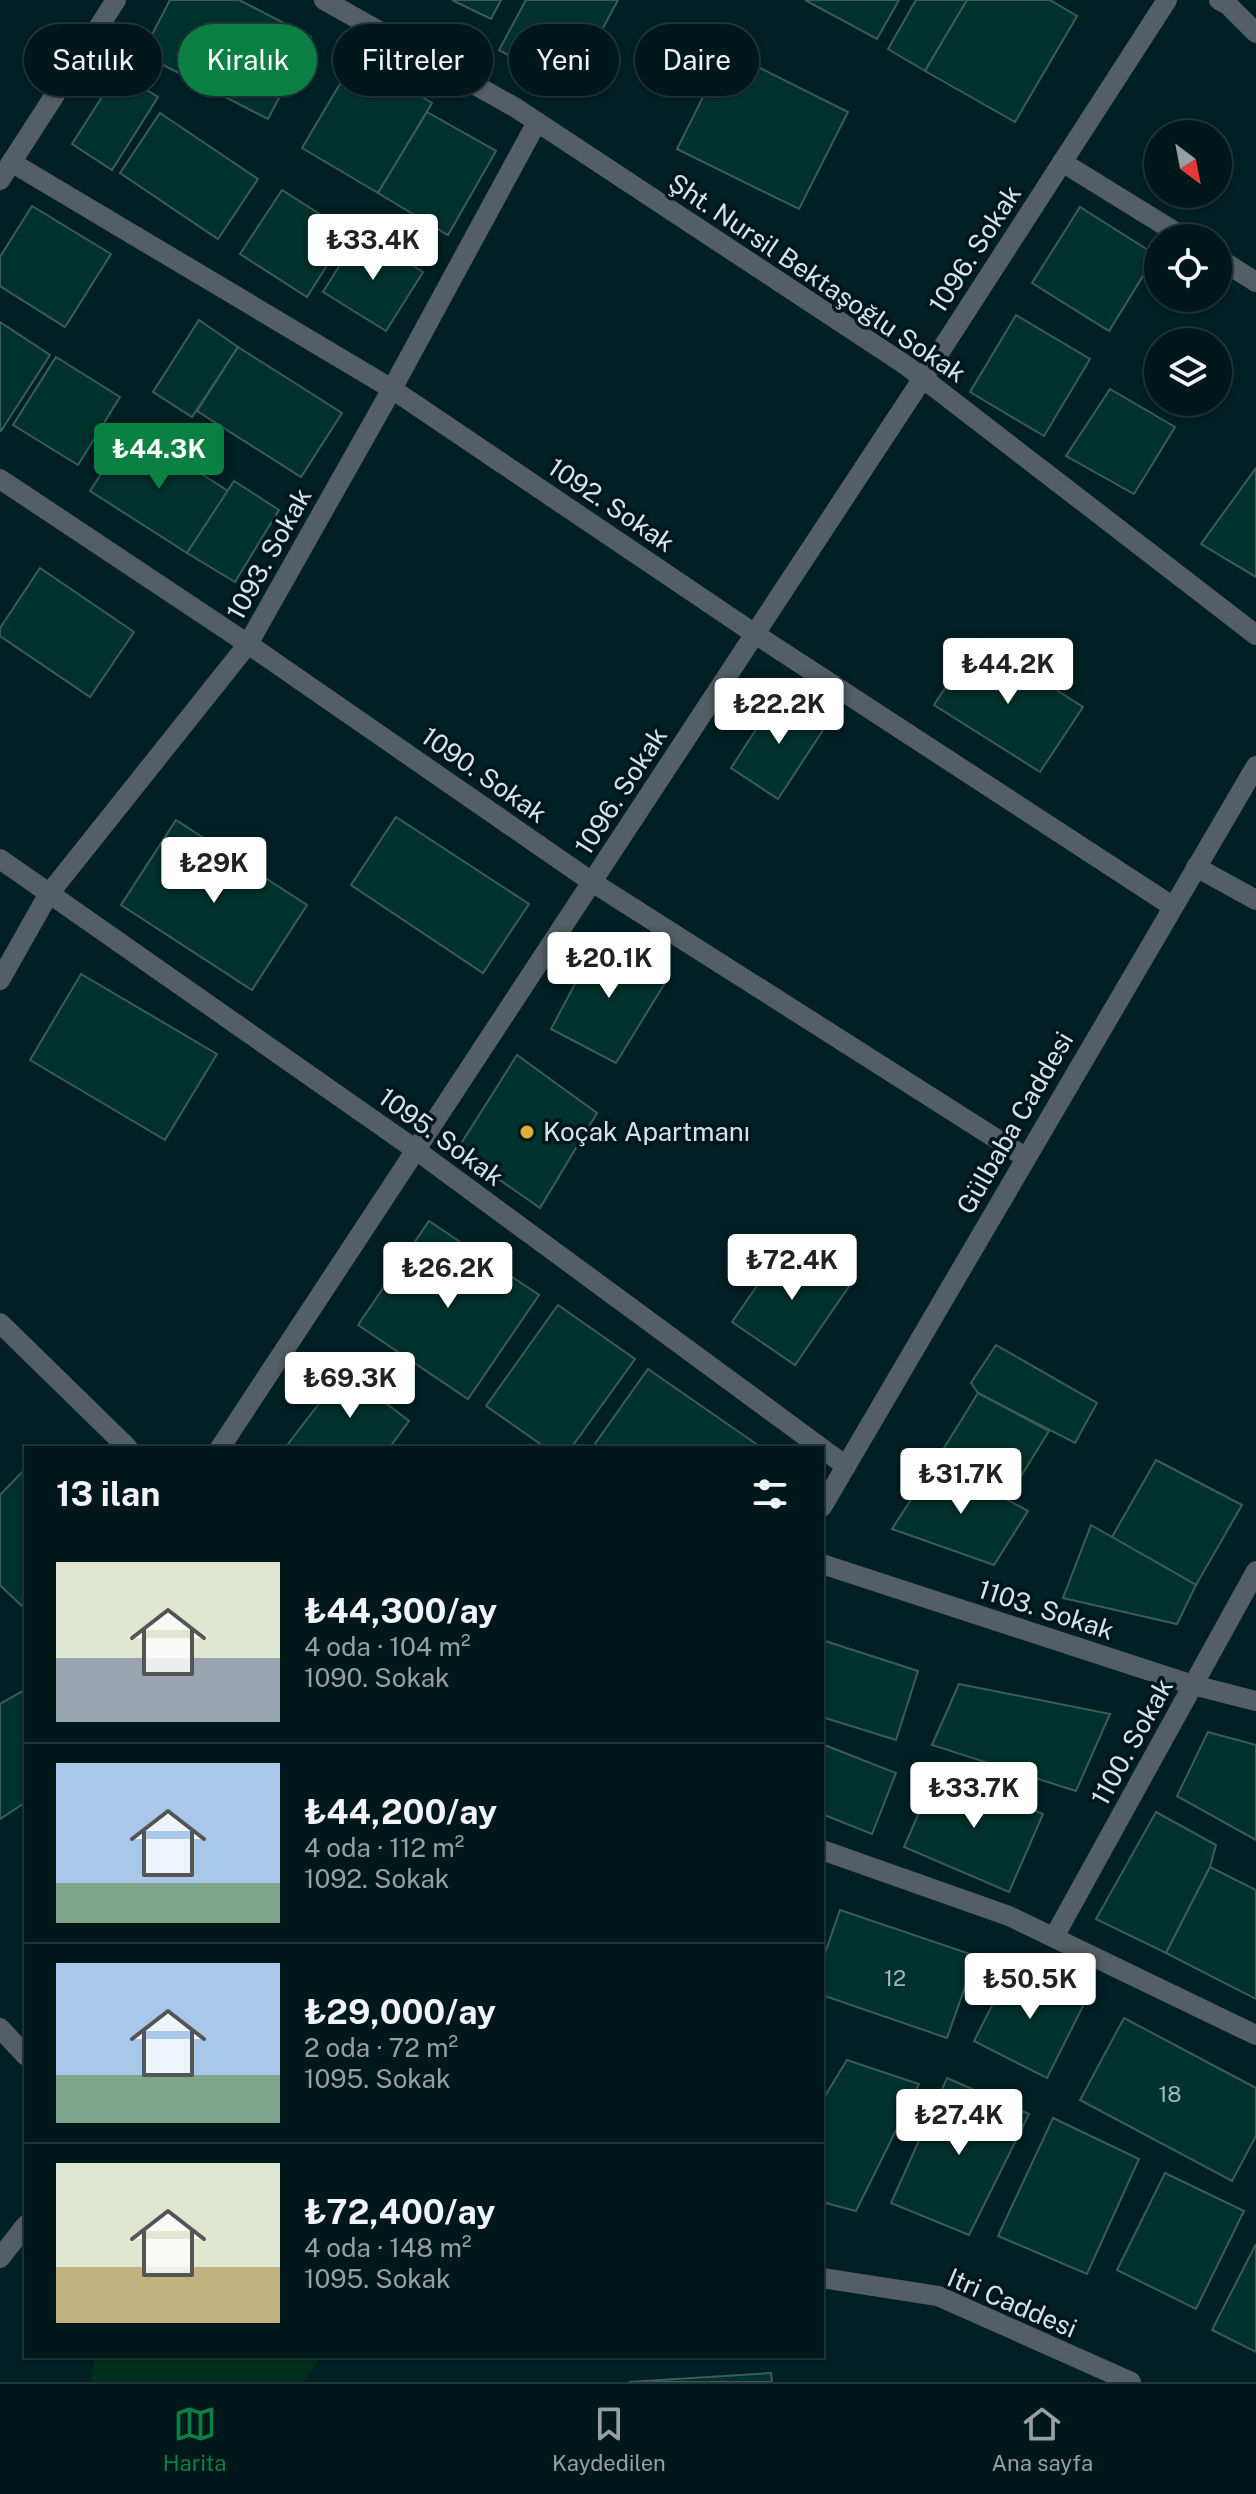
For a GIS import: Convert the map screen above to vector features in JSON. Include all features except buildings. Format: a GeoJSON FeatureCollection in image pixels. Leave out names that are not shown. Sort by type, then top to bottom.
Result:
{"type":"FeatureCollection","features":[{"type":"Feature","properties":{"kind":"street"},"geometry":{"type":"LineString","coordinates":[[6,171],[116,0]]}},
{"type":"Feature","properties":{"kind":"street","name":"Şht. Nursil Bektaşoğlu Sokak"},"geometry":{"type":"LineString","coordinates":[[324,0],[537,122],[923,378],[1256,635]]}},
{"type":"Feature","properties":{"kind":"street","name":"1096. Sokak"},"geometry":{"type":"LineString","coordinates":[[221,1446],[923,378],[1167,0]]}},
{"type":"Feature","properties":{"kind":"street"},"geometry":{"type":"LineString","coordinates":[[1219,0],[1256,33]]}},
{"type":"Feature","properties":{"kind":"street","name":"1093. Sokak"},"geometry":{"type":"LineString","coordinates":[[0,980],[48,895],[248,644],[392,389],[537,122]]}},
{"type":"Feature","properties":{"kind":"street"},"geometry":{"type":"LineString","coordinates":[[1062,162],[1162,224]]}},
{"type":"Feature","properties":{"kind":"street","name":"1092. Sokak"},"geometry":{"type":"LineString","coordinates":[[6,171],[392,389],[755,634],[1172,906]]}},
{"type":"Feature","properties":{"kind":"street"},"geometry":{"type":"LineString","coordinates":[[1232,267],[1256,282]]}},
{"type":"Feature","properties":{"kind":"street","name":"1090. Sokak"},"geometry":{"type":"LineString","coordinates":[[0,479],[248,644],[592,882],[1025,1157]]}},
{"type":"Feature","properties":{"kind":"street","name":"Gülbaba Caddesi"},"geometry":{"type":"LineString","coordinates":[[824,1504],[1256,766]]}},
{"type":"Feature","properties":{"kind":"street","name":"1095. Sokak"},"geometry":{"type":"LineString","coordinates":[[0,859],[416,1150],[819,1446]]}},
{"type":"Feature","properties":{"kind":"street"},"geometry":{"type":"LineString","coordinates":[[1196,867],[1256,900]]}},
{"type":"Feature","properties":{"kind":"street"},"geometry":{"type":"LineString","coordinates":[[0,1323],[126,1446]]}},
{"type":"Feature","properties":{"kind":"street","name":"1095. Sokak"},"geometry":{"type":"LineString","coordinates":[[824,1450],[846,1466]]}},
{"type":"Feature","properties":{"kind":"street","name":"1103. Sokak"},"geometry":{"type":"LineString","coordinates":[[824,1565],[1193,1685],[1256,1701]]}},
{"type":"Feature","properties":{"kind":"street","name":"1100. Sokak"},"geometry":{"type":"LineString","coordinates":[[1054,1937],[1256,1571]]}},
{"type":"Feature","properties":{"kind":"street"},"geometry":{"type":"LineString","coordinates":[[824,1851],[1009,1916],[1256,2035]]}},
{"type":"Feature","properties":{"kind":"street"},"geometry":{"type":"LineString","coordinates":[[0,2028],[24,2054]]}},
{"type":"Feature","properties":{"kind":"street"},"geometry":{"type":"LineString","coordinates":[[0,2258],[24,2228]]}},
{"type":"Feature","properties":{"kind":"street","name":"Itri Caddesi"},"geometry":{"type":"LineString","coordinates":[[824,2278],[938,2296],[1131,2382]]}},
{"type":"Feature","properties":{"kind":"green space"},"geometry":{"type":"Polygon","coordinates":[[[95,2358],[320,2358],[303,2382],[91,2382],[95,2358]]]}},
{"type":"Feature","properties":{"kind":"place","name":"Koçak Apartmanı"},"geometry":{"type":"Point","coordinates":[527,1132]}}]}
